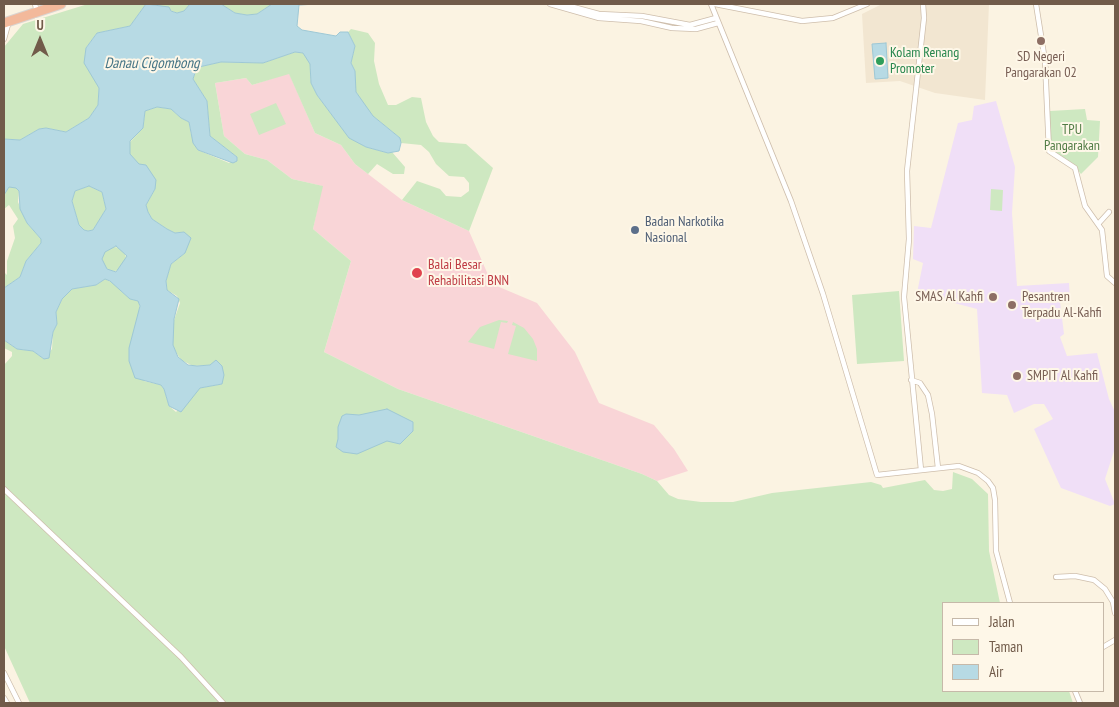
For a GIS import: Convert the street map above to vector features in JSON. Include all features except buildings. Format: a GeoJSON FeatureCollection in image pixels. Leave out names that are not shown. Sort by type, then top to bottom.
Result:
{"type":"FeatureCollection","features":[{"type":"Feature","properties":{"kind":"highway"},"geometry":{"type":"LineString","coordinates":[[6,22],[36,8],[60,4]]}},
{"type":"Feature","properties":{"kind":"street"},"geometry":{"type":"LineString","coordinates":[[550,4],[598,18],[648,19],[690,30],[718,23]]}},
{"type":"Feature","properties":{"kind":"street"},"geometry":{"type":"LineString","coordinates":[[562,4],[599,14],[690,25],[716,18]]}},
{"type":"Feature","properties":{"kind":"street"},"geometry":{"type":"LineString","coordinates":[[711,4],[768,142],[817,275],[877,475],[955,466],[978,473],[991,485],[995,500],[995,546],[1010,602]]}},
{"type":"Feature","properties":{"kind":"street"},"geometry":{"type":"LineString","coordinates":[[715,4],[792,20],[813,21],[832,18],[867,4]]}},
{"type":"Feature","properties":{"kind":"street"},"geometry":{"type":"LineString","coordinates":[[921,470],[904,297],[909,239],[907,178],[910,128],[924,18],[923,4]]}},
{"type":"Feature","properties":{"kind":"street"},"geometry":{"type":"LineString","coordinates":[[1036,4],[1045,61],[1049,151],[1055,157],[1074,165],[1085,206],[1102,230],[1106,272],[1115,283]]}},
{"type":"Feature","properties":{"kind":"street"},"geometry":{"type":"LineString","coordinates":[[4,39],[6,22]]}},
{"type":"Feature","properties":{"kind":"street"},"geometry":{"type":"LineString","coordinates":[[1098,223],[1108,212]]}},
{"type":"Feature","properties":{"kind":"street"},"geometry":{"type":"LineString","coordinates":[[911,380],[920,383],[928,396],[938,468]]}},
{"type":"Feature","properties":{"kind":"street"},"geometry":{"type":"LineString","coordinates":[[4,489],[181,657],[223,703]]}},
{"type":"Feature","properties":{"kind":"street"},"geometry":{"type":"LineString","coordinates":[[1056,577],[1076,576],[1094,580],[1105,589],[1113,602],[1115,613]]}},
{"type":"Feature","properties":{"kind":"street"},"geometry":{"type":"LineString","coordinates":[[1104,646],[1115,640]]}},
{"type":"Feature","properties":{"kind":"street"},"geometry":{"type":"LineString","coordinates":[[4,673],[19,703]]}},
{"type":"Feature","properties":{"kind":"street"},"geometry":{"type":"LineString","coordinates":[[4,698],[7,703]]}},
{"type":"Feature","properties":{"kind":"shaded area"},"geometry":{"type":"Polygon","coordinates":[[[882,4],[989,4],[985,100],[935,93],[900,81],[866,83],[862,14],[882,4]]]}},
{"type":"Feature","properties":{"kind":"shaded area","name":"Balai Besar Rehabilitasi BNN"},"geometry":{"type":"Polygon","coordinates":[[[289,73],[315,133],[341,145],[355,164],[402,200],[469,231],[492,284],[537,303],[575,352],[599,403],[654,425],[674,449],[688,471],[657,481],[642,474],[398,389],[324,352],[351,261],[313,229],[322,186],[292,179],[267,160],[245,154],[224,136],[215,83],[246,78],[252,85],[289,73]]]}},
{"type":"Feature","properties":{"kind":"shaded area","name":"Pesantren Terpadu Al-Kahfi"},"geometry":{"type":"Polygon","coordinates":[[[996,101],[1015,167],[1012,213],[1017,286],[1069,283],[1070,300],[1060,302],[1064,334],[1060,337],[1067,356],[1097,353],[1109,399],[1115,412],[1115,448],[1105,479],[1115,504],[1110,506],[1061,488],[1034,429],[1053,419],[1044,404],[1034,404],[1014,413],[1007,395],[982,393],[977,309],[917,293],[923,263],[913,259],[914,226],[931,228],[958,123],[972,120],[974,106],[996,101]]]}},
{"type":"Feature","properties":{"kind":"green space"},"geometry":{"type":"Polygon","coordinates":[[[88,4],[146,4],[130,26],[97,33],[86,48],[99,88],[98,105],[89,118],[66,132],[46,128],[39,129],[20,140],[4,139],[4,47],[23,24],[88,4]]]}},
{"type":"Feature","properties":{"kind":"green space"},"geometry":{"type":"Polygon","coordinates":[[[155,4],[190,4],[184,11],[177,13],[155,4]]]}},
{"type":"Feature","properties":{"kind":"green space"},"geometry":{"type":"Polygon","coordinates":[[[221,4],[272,4],[257,14],[247,15],[235,13],[221,4]]]}},
{"type":"Feature","properties":{"kind":"green space"},"geometry":{"type":"Polygon","coordinates":[[[351,29],[368,33],[375,43],[374,61],[379,84],[388,105],[396,105],[412,97],[421,98],[426,122],[433,136],[439,142],[466,144],[493,168],[469,231],[402,200],[417,181],[440,189],[446,196],[461,197],[469,191],[469,183],[464,177],[449,176],[436,164],[429,152],[421,145],[401,143],[400,138],[373,116],[363,104],[356,92],[353,80],[355,71],[351,63],[355,46],[348,32],[351,29]]]}},
{"type":"Feature","properties":{"kind":"green space"},"geometry":{"type":"Polygon","coordinates":[[[295,52],[303,53],[307,56],[310,64],[311,83],[317,95],[349,137],[366,147],[388,153],[392,152],[405,167],[404,174],[393,174],[377,164],[368,174],[355,164],[341,145],[315,133],[289,74],[252,85],[246,78],[215,83],[224,136],[245,154],[267,160],[292,179],[323,186],[313,229],[351,261],[324,352],[398,389],[642,474],[657,481],[669,495],[678,499],[701,502],[733,502],[772,493],[871,482],[881,485],[883,488],[925,480],[934,490],[943,491],[952,489],[953,472],[972,479],[988,494],[989,551],[1000,602],[942,602],[942,692],[1069,692],[1073,703],[30,703],[4,646],[4,365],[12,356],[12,352],[4,348],[4,340],[17,349],[33,351],[44,359],[52,349],[53,332],[57,324],[56,312],[62,299],[72,289],[96,285],[105,279],[113,283],[130,299],[139,301],[144,381],[161,385],[169,406],[176,412],[200,388],[222,384],[216,361],[210,365],[193,366],[181,360],[174,349],[172,341],[173,323],[180,303],[177,296],[167,290],[166,281],[171,264],[185,253],[184,232],[175,233],[152,219],[146,205],[155,189],[130,154],[130,142],[143,128],[145,111],[157,107],[171,109],[189,122],[191,134],[198,150],[229,163],[237,157],[210,136],[207,101],[193,79],[196,70],[199,67],[221,62],[263,63],[295,52]]]}},
{"type":"Feature","properties":{"kind":"green space"},"geometry":{"type":"Polygon","coordinates":[[[276,103],[286,124],[259,135],[250,114],[276,103]]]}},
{"type":"Feature","properties":{"kind":"green space","name":"TPU Pangarakan"},"geometry":{"type":"Polygon","coordinates":[[[1085,109],[1087,120],[1100,121],[1098,157],[1081,174],[1072,163],[1057,157],[1051,146],[1048,129],[1050,111],[1085,109]]]}},
{"type":"Feature","properties":{"kind":"green space"},"geometry":{"type":"Polygon","coordinates":[[[89,186],[102,192],[106,209],[93,230],[88,231],[79,225],[72,201],[75,191],[89,186]]]}},
{"type":"Feature","properties":{"kind":"green space"},"geometry":{"type":"Polygon","coordinates":[[[9,187],[16,187],[19,191],[18,202],[27,223],[41,239],[41,243],[26,261],[20,277],[4,288],[4,272],[7,275],[7,261],[15,238],[13,226],[18,219],[9,205],[4,209],[4,195],[9,187]]]}},
{"type":"Feature","properties":{"kind":"green space"},"geometry":{"type":"Polygon","coordinates":[[[991,189],[1003,190],[1002,211],[990,210],[991,189]]]}},
{"type":"Feature","properties":{"kind":"green space"},"geometry":{"type":"Polygon","coordinates":[[[114,247],[119,248],[125,254],[125,264],[119,270],[114,271],[109,270],[103,264],[102,259],[103,254],[109,248],[114,247]]]}},
{"type":"Feature","properties":{"kind":"green space"},"geometry":{"type":"Polygon","coordinates":[[[899,291],[904,361],[857,364],[852,295],[899,291]]]}},
{"type":"Feature","properties":{"kind":"green space"},"geometry":{"type":"Polygon","coordinates":[[[499,320],[508,321],[507,323],[501,322],[494,349],[468,342],[480,327],[499,320]]]}},
{"type":"Feature","properties":{"kind":"green space"},"geometry":{"type":"Polygon","coordinates":[[[513,322],[524,328],[533,339],[537,349],[537,361],[508,354],[516,326],[512,325],[513,322]]]}},
{"type":"Feature","properties":{"kind":"water","name":"Danau Cigombong"},"geometry":{"type":"Polygon","coordinates":[[[146,4],[169,7],[171,11],[177,13],[184,11],[190,4],[221,4],[235,13],[247,15],[257,14],[272,4],[317,4],[299,5],[297,26],[302,30],[336,36],[340,32],[348,32],[355,46],[351,63],[355,71],[356,92],[373,116],[400,138],[401,143],[399,151],[388,153],[366,147],[349,138],[317,95],[311,83],[310,64],[303,53],[295,52],[263,63],[221,62],[199,67],[196,70],[193,79],[207,101],[210,136],[237,157],[237,161],[233,163],[198,150],[193,143],[189,122],[171,109],[157,107],[145,111],[143,128],[130,141],[130,154],[139,164],[146,165],[156,180],[155,189],[146,205],[148,212],[152,219],[167,229],[175,233],[184,232],[191,238],[185,253],[171,264],[166,281],[167,290],[179,299],[174,319],[173,345],[178,357],[188,365],[210,365],[216,360],[222,366],[224,375],[222,384],[200,388],[181,412],[169,406],[161,385],[135,378],[129,361],[129,348],[140,306],[138,301],[130,299],[110,281],[105,279],[96,285],[72,289],[62,299],[56,312],[57,324],[53,332],[49,358],[44,359],[33,351],[17,349],[4,340],[4,288],[20,277],[26,261],[41,243],[41,239],[27,223],[20,209],[19,191],[16,188],[9,187],[4,195],[4,139],[20,140],[39,129],[46,128],[66,132],[89,118],[98,105],[99,88],[84,63],[86,48],[97,33],[130,26],[146,4]],[[89,186],[75,191],[72,201],[79,225],[88,231],[93,230],[106,209],[102,192],[89,186]],[[116,246],[105,252],[102,259],[107,269],[116,272],[127,256],[116,246]]]}},
{"type":"Feature","properties":{"kind":"water","name":"Kolam Renang Promoter"},"geometry":{"type":"Polygon","coordinates":[[[886,43],[888,78],[875,79],[872,44],[886,43]]]}},
{"type":"Feature","properties":{"kind":"water"},"geometry":{"type":"Polygon","coordinates":[[[387,409],[413,422],[413,431],[400,444],[387,441],[357,454],[343,452],[336,447],[338,427],[342,416],[346,414],[359,415],[387,409]]]}},
{"type":"Feature","properties":{"kind":"place","name":"SD Negeri Pangarakan 02"},"geometry":{"type":"Point","coordinates":[1041,41]}},
{"type":"Feature","properties":{"kind":"place","name":"Kolam Renang Promoter"},"geometry":{"type":"Point","coordinates":[880,61]}},
{"type":"Feature","properties":{"kind":"place","name":"Badan Narkotika Nasional"},"geometry":{"type":"Point","coordinates":[635,230]}},
{"type":"Feature","properties":{"kind":"place","name":"Balai Besar Rehabilitasi BNN"},"geometry":{"type":"Point","coordinates":[417,273]}},
{"type":"Feature","properties":{"kind":"place","name":"SMAS Al Kahfi"},"geometry":{"type":"Point","coordinates":[993,297]}},
{"type":"Feature","properties":{"kind":"place","name":"Pesantren Terpadu Al-Kahfi"},"geometry":{"type":"Point","coordinates":[1012,305]}},
{"type":"Feature","properties":{"kind":"place","name":"SMPIT Al Kahfi"},"geometry":{"type":"Point","coordinates":[1017,376]}}]}
